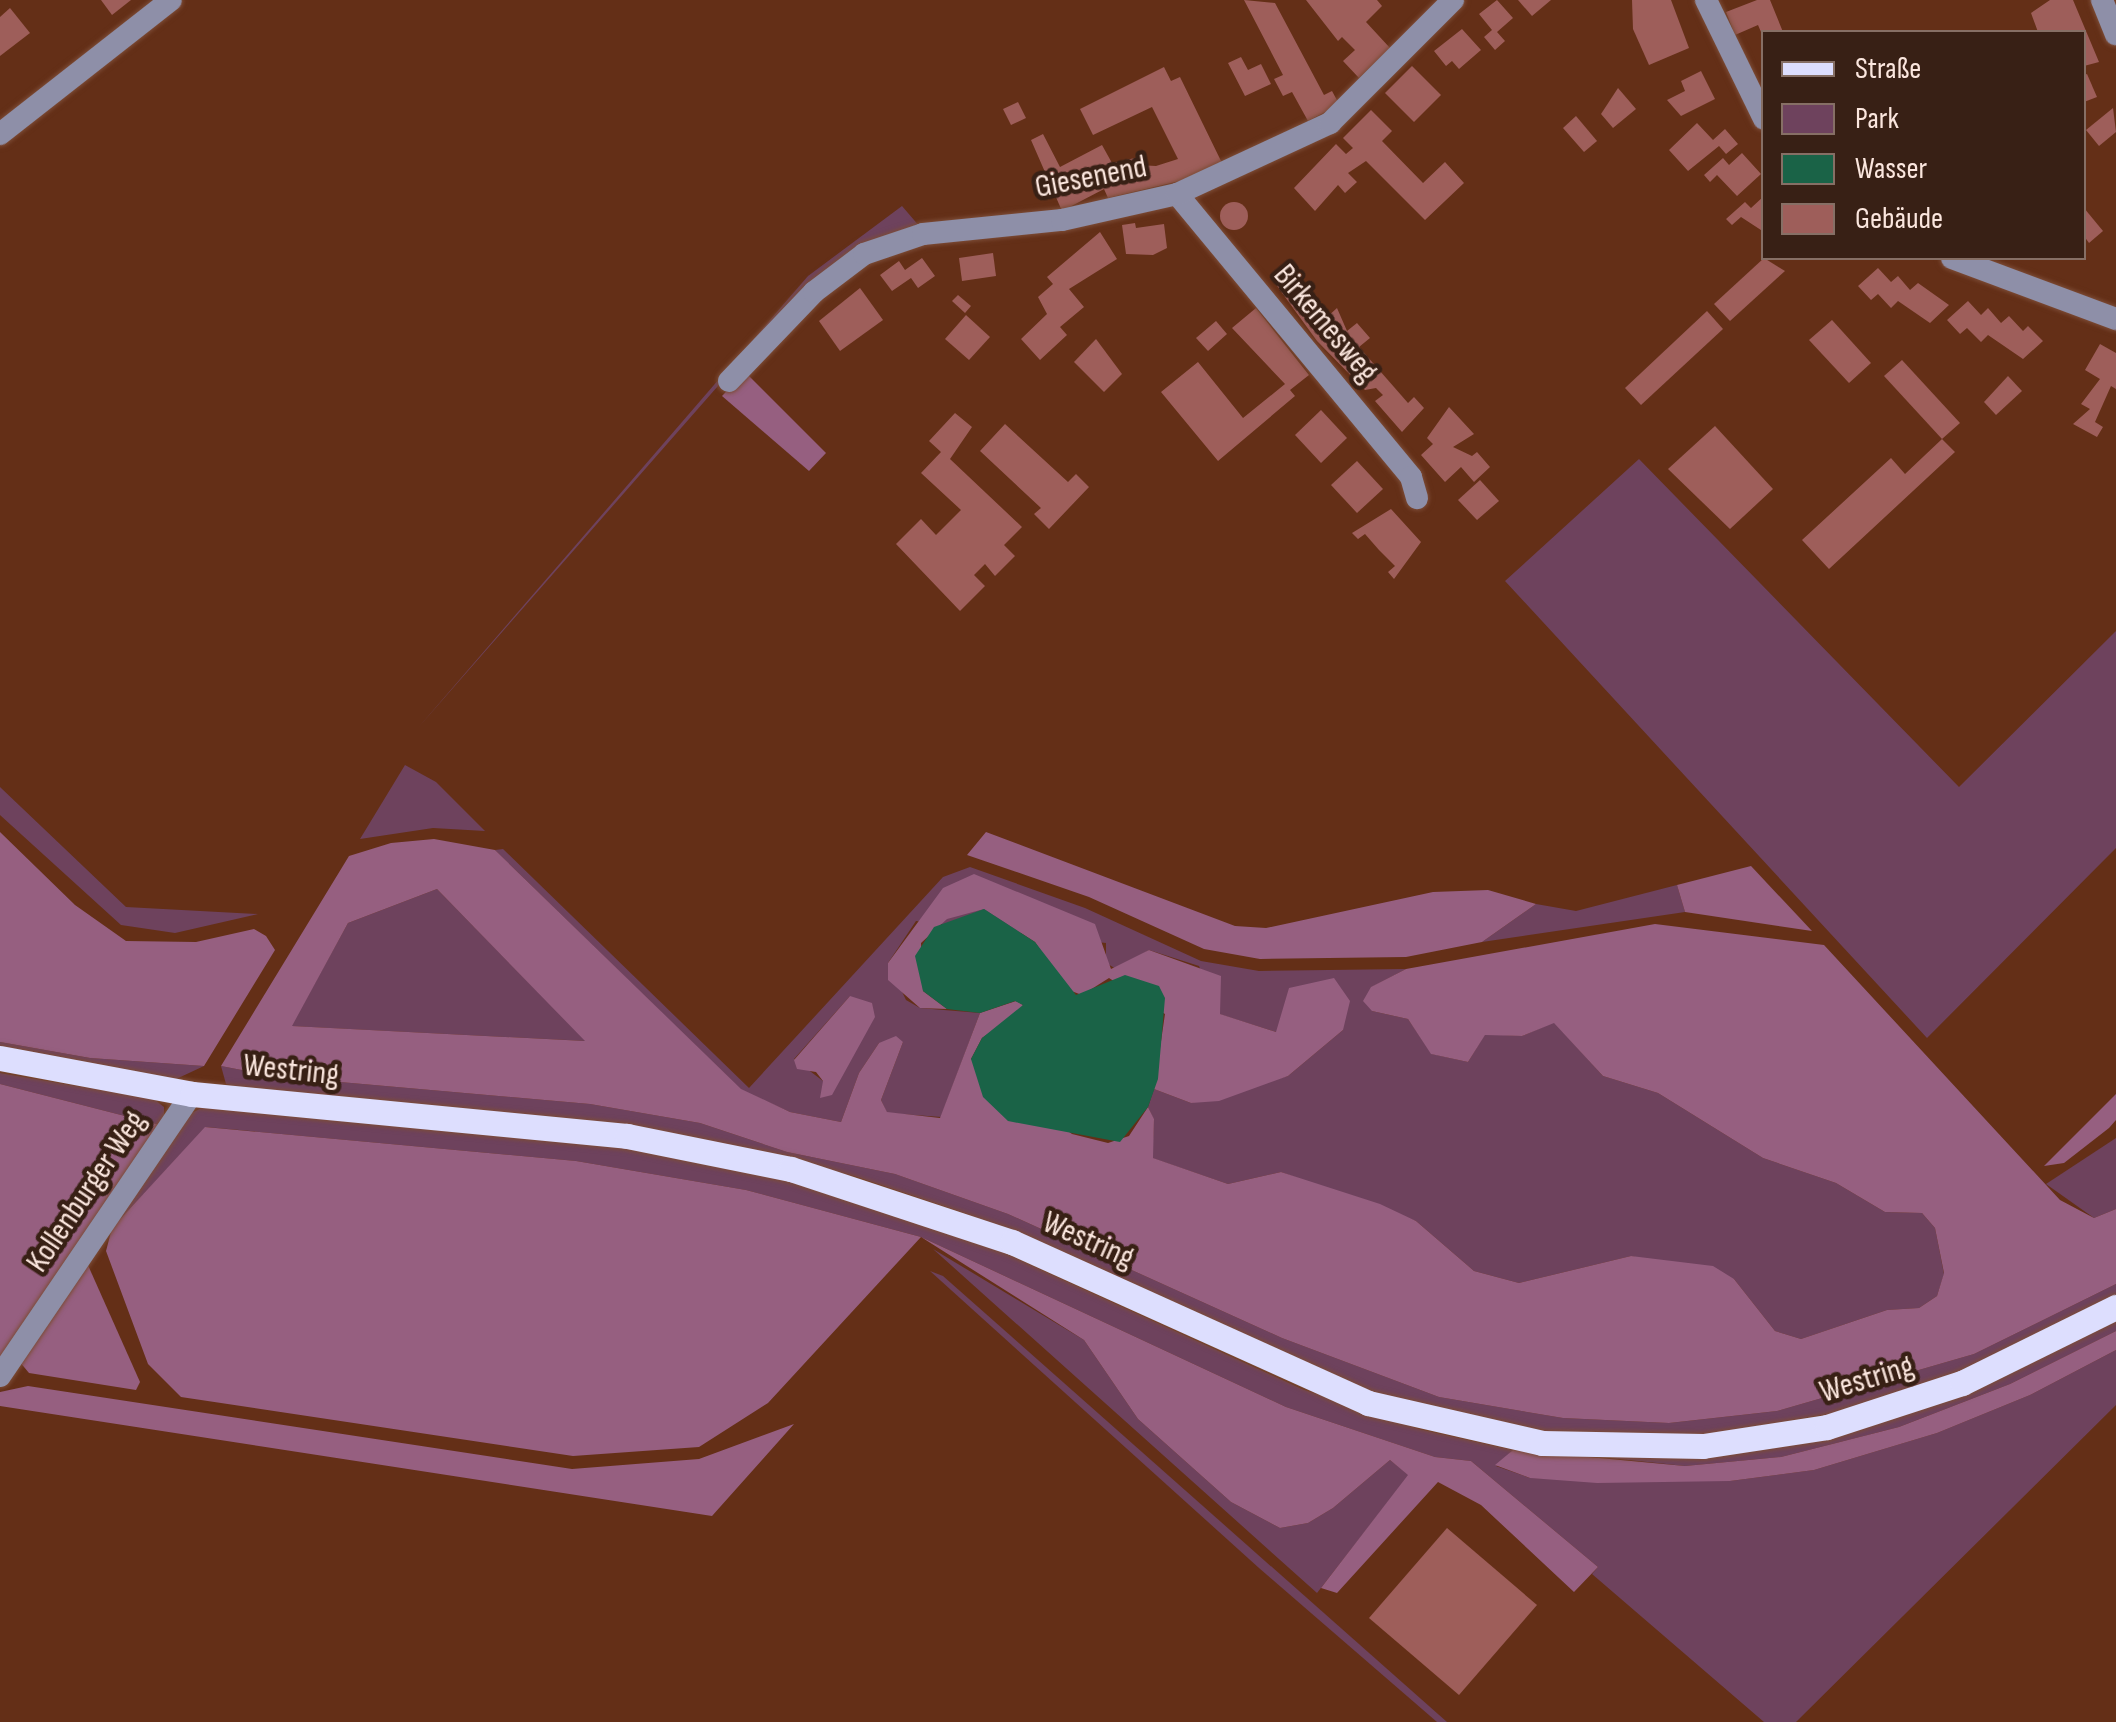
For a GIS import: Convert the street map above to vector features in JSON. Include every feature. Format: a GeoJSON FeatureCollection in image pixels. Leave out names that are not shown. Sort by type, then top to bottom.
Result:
{"type":"FeatureCollection","features":[{"type":"Feature","properties":{"kind":"main road","name":"Westring"},"geometry":{"type":"LineString","coordinates":[[0,1058],[192,1094],[592,1132],[792,1170],[1012,1242],[1368,1403],[1542,1443],[1703,1446],[1827,1427],[1962,1383],[2116,1308]]}},
{"type":"Feature","properties":{"kind":"street"},"geometry":{"type":"LineString","coordinates":[[0,134],[171,0]]}},
{"type":"Feature","properties":{"kind":"street","name":"Giesenend"},"geometry":{"type":"LineString","coordinates":[[729,381],[814,292],[864,254],[923,234],[1062,220],[1177,194],[1330,124],[1453,0]]}},
{"type":"Feature","properties":{"kind":"street"},"geometry":{"type":"LineString","coordinates":[[1706,0],[1761,113]]}},
{"type":"Feature","properties":{"kind":"street"},"geometry":{"type":"LineString","coordinates":[[2102,0],[2116,34]]}},
{"type":"Feature","properties":{"kind":"street","name":"Birkemesweg"},"geometry":{"type":"LineString","coordinates":[[1177,194],[1411,477],[1417,498]]}},
{"type":"Feature","properties":{"kind":"street"},"geometry":{"type":"LineString","coordinates":[[1957,260],[2116,319]]}},
{"type":"Feature","properties":{"kind":"street","name":"Kollenburger Weg"},"geometry":{"type":"LineString","coordinates":[[0,1376],[192,1094]]}},
{"type":"Feature","properties":{"kind":"green space"},"geometry":{"type":"Polygon","coordinates":[[[902,206],[920,227],[861,247],[725,378],[417,729],[808,276],[902,206]]]}},
{"type":"Feature","properties":{"kind":"green space"},"geometry":{"type":"Polygon","coordinates":[[[1639,459],[1959,787],[2116,631],[2116,848],[1927,1038],[1505,581],[1639,459]]]}},
{"type":"Feature","properties":{"kind":"green space"},"geometry":{"type":"Polygon","coordinates":[[[405,765],[436,782],[485,831],[433,828],[360,839],[405,765]]]}},
{"type":"Feature","properties":{"kind":"green space"},"geometry":{"type":"Polygon","coordinates":[[[0,787],[126,907],[258,914],[175,933],[121,925],[0,815],[0,787]]]}},
{"type":"Feature","properties":{"kind":"green space"},"geometry":{"type":"Polygon","coordinates":[[[503,849],[749,1088],[943,877],[970,867],[1085,908],[1201,961],[1259,971],[1406,969],[1372,987],[1372,1011],[1408,1019],[1432,1054],[1468,1062],[1485,1034],[1522,1036],[1554,1022],[1603,1076],[1658,1093],[1763,1158],[1836,1183],[1885,1212],[1922,1213],[1935,1228],[1944,1274],[1937,1296],[1919,1308],[1887,1310],[1801,1339],[1775,1331],[1734,1279],[1631,1256],[1519,1283],[1474,1271],[1416,1221],[1281,1172],[1228,1184],[1152,1158],[1154,1120],[1148,1107],[1154,1089],[1191,1103],[1288,1076],[1343,1030],[1276,1032],[1219,1014],[1199,966],[1149,950],[1118,970],[1106,963],[1106,943],[916,921],[888,963],[906,1000],[920,1008],[980,1013],[941,1117],[887,1113],[881,1100],[903,1042],[879,1043],[859,1073],[841,1122],[790,1112],[741,1090],[495,850],[503,849]],[[850,996],[794,1059],[823,1081],[850,996]]]}},
{"type":"Feature","properties":{"kind":"green space"},"geometry":{"type":"Polygon","coordinates":[[[1677,885],[1685,912],[1482,942],[1536,904],[1576,911],[1677,885]]]}},
{"type":"Feature","properties":{"kind":"green space"},"geometry":{"type":"Polygon","coordinates":[[[437,889],[586,1041],[291,1026],[348,923],[437,889]]]}},
{"type":"Feature","properties":{"kind":"green space"},"geometry":{"type":"Polygon","coordinates":[[[0,1042],[90,1058],[204,1066],[174,1080],[0,1051],[0,1042]]]}},
{"type":"Feature","properties":{"kind":"green space"},"geometry":{"type":"Polygon","coordinates":[[[221,1066],[272,1076],[590,1104],[700,1123],[787,1152],[895,1174],[1008,1214],[1282,1338],[1439,1397],[1563,1418],[1669,1423],[1777,1411],[1974,1354],[2116,1284],[2116,1295],[1962,1371],[1846,1411],[1692,1437],[1562,1435],[1370,1392],[970,1215],[857,1177],[785,1158],[248,1089],[226,1084],[221,1066]]]}},
{"type":"Feature","properties":{"kind":"green space"},"geometry":{"type":"Polygon","coordinates":[[[0,1073],[154,1099],[164,1107],[164,1126],[0,1084],[0,1073]]]}},
{"type":"Feature","properties":{"kind":"green space"},"geometry":{"type":"Polygon","coordinates":[[[203,1107],[619,1146],[832,1190],[963,1234],[1302,1389],[1419,1429],[1513,1450],[1496,1466],[1530,1478],[1730,1481],[1814,1470],[1937,1433],[2030,1395],[2116,1350],[2116,1405],[1796,1722],[1764,1722],[1592,1574],[1598,1567],[1471,1461],[1435,1457],[1286,1407],[921,1237],[746,1190],[576,1161],[206,1127],[112,1228],[188,1115],[203,1107]]]}},
{"type":"Feature","properties":{"kind":"green space"},"geometry":{"type":"Polygon","coordinates":[[[2116,1138],[2116,1209],[2094,1218],[2046,1184],[2116,1138]]]}},
{"type":"Feature","properties":{"kind":"green space"},"geometry":{"type":"Polygon","coordinates":[[[933,1249],[1084,1340],[1138,1419],[1231,1502],[1280,1528],[1308,1523],[1333,1508],[1390,1460],[1409,1475],[1317,1593],[933,1249]]]}},
{"type":"Feature","properties":{"kind":"green space"},"geometry":{"type":"Polygon","coordinates":[[[930,1271],[943,1276],[1447,1722],[1437,1722],[1259,1568],[930,1271]]]}},
{"type":"Feature","properties":{"kind":"green space"},"geometry":{"type":"Polygon","coordinates":[[[2116,1318],[2116,1331],[2010,1384],[1899,1427],[1781,1457],[1685,1466],[1610,1458],[1705,1457],[1869,1427],[1983,1384],[2116,1318]]]}},
{"type":"Feature","properties":{"kind":"shaded area"},"geometry":{"type":"Polygon","coordinates":[[[745,372],[826,453],[809,471],[722,396],[745,372]]]}},
{"type":"Feature","properties":{"kind":"shaded area"},"geometry":{"type":"Polygon","coordinates":[[[0,832],[75,905],[126,941],[196,942],[254,929],[266,936],[275,950],[204,1066],[90,1058],[0,1042],[0,832]]]}},
{"type":"Feature","properties":{"kind":"shaded area"},"geometry":{"type":"Polygon","coordinates":[[[986,832],[1235,926],[1266,928],[1433,892],[1488,890],[1536,904],[1482,942],[1406,957],[1260,959],[1204,949],[1089,897],[967,855],[986,832]]]}},
{"type":"Feature","properties":{"kind":"shaded area"},"geometry":{"type":"Polygon","coordinates":[[[434,839],[495,850],[741,1089],[790,1112],[841,1122],[859,1073],[879,1043],[896,1036],[903,1042],[881,1100],[887,1112],[940,1118],[980,1013],[1016,1001],[1023,1005],[1018,1014],[982,1038],[971,1059],[1072,1134],[1108,1143],[1129,1136],[1148,1107],[1154,1119],[1153,1158],[1228,1184],[1281,1172],[1380,1204],[1416,1221],[1474,1271],[1519,1283],[1631,1256],[1713,1266],[1734,1279],[1775,1331],[1801,1339],[1887,1310],[1919,1308],[1937,1296],[1944,1273],[1935,1228],[1922,1213],[1885,1212],[1836,1183],[1763,1158],[1658,1093],[1603,1076],[1554,1023],[1522,1036],[1485,1035],[1468,1062],[1431,1054],[1408,1019],[1372,1011],[1363,1001],[1371,987],[1406,969],[1655,924],[1824,945],[2060,1200],[2094,1218],[2116,1209],[2116,1284],[1974,1354],[1777,1411],[1669,1423],[1563,1418],[1439,1397],[1282,1338],[1008,1214],[895,1174],[787,1152],[700,1123],[590,1104],[272,1076],[221,1066],[349,856],[391,843],[434,839]],[[437,889],[348,923],[292,1026],[585,1041],[437,889]]]}},
{"type":"Feature","properties":{"kind":"shaded area"},"geometry":{"type":"Polygon","coordinates":[[[1751,866],[1812,931],[1685,912],[1677,885],[1751,866]]]}},
{"type":"Feature","properties":{"kind":"shaded area"},"geometry":{"type":"Polygon","coordinates":[[[974,874],[1095,924],[1111,969],[1149,950],[1221,976],[1220,1014],[1276,1032],[1289,988],[1334,978],[1350,1001],[1343,1030],[1288,1076],[1219,1101],[1191,1103],[1154,1089],[1165,1014],[1109,978],[1082,995],[1066,989],[1035,942],[984,909],[947,919],[921,943],[923,991],[947,1009],[920,1008],[888,980],[888,963],[943,888],[974,874]]]}},
{"type":"Feature","properties":{"kind":"shaded area"},"geometry":{"type":"Polygon","coordinates":[[[850,996],[872,1003],[875,1017],[832,1095],[820,1098],[823,1081],[816,1072],[797,1069],[794,1060],[850,996]]]}},
{"type":"Feature","properties":{"kind":"shaded area"},"geometry":{"type":"Polygon","coordinates":[[[0,1084],[164,1126],[0,1360],[0,1084]]]}},
{"type":"Feature","properties":{"kind":"shaded area"},"geometry":{"type":"Polygon","coordinates":[[[2116,1094],[2116,1120],[2109,1128],[2064,1163],[2044,1166],[2116,1094]]]}},
{"type":"Feature","properties":{"kind":"shaded area"},"geometry":{"type":"Polygon","coordinates":[[[205,1127],[576,1161],[746,1190],[921,1237],[768,1403],[699,1447],[573,1456],[181,1397],[148,1364],[106,1251],[112,1228],[205,1127]]]}},
{"type":"Feature","properties":{"kind":"shaded area"},"geometry":{"type":"Polygon","coordinates":[[[921,1237],[1286,1407],[1435,1457],[1471,1461],[1598,1567],[1574,1592],[1481,1505],[1438,1482],[1337,1593],[1321,1588],[1408,1475],[1390,1460],[1333,1508],[1308,1523],[1280,1528],[1231,1502],[1138,1419],[1084,1340],[921,1237]]]}},
{"type":"Feature","properties":{"kind":"shaded area"},"geometry":{"type":"Polygon","coordinates":[[[87,1263],[140,1382],[136,1390],[29,1373],[19,1361],[87,1263]]]}},
{"type":"Feature","properties":{"kind":"shaded area"},"geometry":{"type":"Polygon","coordinates":[[[2116,1331],[2116,1350],[2030,1395],[1937,1433],[1814,1470],[1730,1481],[1597,1483],[1530,1478],[1495,1465],[1513,1450],[1685,1466],[1781,1457],[1899,1427],[2010,1384],[2116,1331]]]}},
{"type":"Feature","properties":{"kind":"shaded area"},"geometry":{"type":"Polygon","coordinates":[[[28,1386],[572,1469],[699,1459],[794,1424],[712,1516],[0,1406],[0,1392],[28,1386]]]}},
{"type":"Feature","properties":{"kind":"water"},"geometry":{"type":"Polygon","coordinates":[[[984,909],[1035,942],[1076,995],[1125,975],[1159,986],[1165,998],[1158,1079],[1148,1107],[1120,1142],[1008,1121],[983,1097],[971,1059],[982,1038],[1023,1005],[1015,1001],[980,1013],[947,1009],[923,991],[915,956],[934,927],[984,909]]]}},
{"type":"Feature","properties":{"kind":"building"},"geometry":{"type":"Polygon","coordinates":[[[101,0],[131,0],[112,15],[101,0]]]}},
{"type":"Feature","properties":{"kind":"building"},"geometry":{"type":"Polygon","coordinates":[[[1244,0],[1275,3],[1324,95],[1332,91],[1338,102],[1331,109],[1308,121],[1292,92],[1283,96],[1274,79],[1283,75],[1244,0]]]}},
{"type":"Feature","properties":{"kind":"building"},"geometry":{"type":"Polygon","coordinates":[[[1306,0],[1377,0],[1382,6],[1366,22],[1390,48],[1359,78],[1343,61],[1355,50],[1342,37],[1338,41],[1306,0]]]}},
{"type":"Feature","properties":{"kind":"building"},"geometry":{"type":"Polygon","coordinates":[[[1497,0],[1513,18],[1497,32],[1505,41],[1495,50],[1484,37],[1492,30],[1479,14],[1497,0]]]}},
{"type":"Feature","properties":{"kind":"building"},"geometry":{"type":"Polygon","coordinates":[[[1518,0],[1551,0],[1532,16],[1518,0]]]}},
{"type":"Feature","properties":{"kind":"building"},"geometry":{"type":"Polygon","coordinates":[[[1632,0],[1671,0],[1689,48],[1649,65],[1633,29],[1632,0]]]}},
{"type":"Feature","properties":{"kind":"building"},"geometry":{"type":"Polygon","coordinates":[[[1757,0],[1770,0],[1782,30],[1761,32],[1758,25],[1735,35],[1726,12],[1757,0]]]}},
{"type":"Feature","properties":{"kind":"building"},"geometry":{"type":"Polygon","coordinates":[[[2050,0],[2073,0],[2086,30],[2037,30],[2031,13],[2050,0]]]}},
{"type":"Feature","properties":{"kind":"building"},"geometry":{"type":"Polygon","coordinates":[[[10,8],[30,33],[0,56],[0,17],[10,8]]]}},
{"type":"Feature","properties":{"kind":"building"},"geometry":{"type":"Polygon","coordinates":[[[1462,29],[1481,50],[1459,69],[1452,61],[1446,66],[1434,51],[1462,29]]]}},
{"type":"Feature","properties":{"kind":"building"},"geometry":{"type":"Polygon","coordinates":[[[2086,31],[2099,62],[2086,65],[2086,31]]]}},
{"type":"Feature","properties":{"kind":"building"},"geometry":{"type":"Polygon","coordinates":[[[1241,57],[1248,70],[1261,64],[1271,84],[1245,96],[1228,63],[1241,57]]]}},
{"type":"Feature","properties":{"kind":"building"},"geometry":{"type":"Polygon","coordinates":[[[1412,66],[1441,95],[1414,122],[1385,93],[1412,66]]]}},
{"type":"Feature","properties":{"kind":"building"},"geometry":{"type":"Polygon","coordinates":[[[1164,67],[1171,81],[1180,77],[1222,163],[1188,179],[1108,198],[1104,189],[1062,211],[1031,140],[1043,134],[1060,167],[1102,145],[1112,163],[1135,158],[1137,165],[1156,166],[1178,159],[1152,107],[1093,135],[1080,109],[1164,67]]]}},
{"type":"Feature","properties":{"kind":"building"},"geometry":{"type":"Polygon","coordinates":[[[1701,71],[1715,99],[1681,116],[1667,100],[1685,91],[1681,81],[1701,71]]]}},
{"type":"Feature","properties":{"kind":"building"},"geometry":{"type":"Polygon","coordinates":[[[2086,74],[2097,97],[2086,101],[2086,74]]]}},
{"type":"Feature","properties":{"kind":"building"},"geometry":{"type":"Polygon","coordinates":[[[1618,88],[1636,109],[1613,128],[1601,114],[1618,88]]]}},
{"type":"Feature","properties":{"kind":"building"},"geometry":{"type":"Polygon","coordinates":[[[1018,102],[1026,118],[1011,125],[1003,109],[1018,102]]]}},
{"type":"Feature","properties":{"kind":"building"},"geometry":{"type":"Polygon","coordinates":[[[2113,108],[2116,132],[2099,146],[2086,130],[2113,108]]]}},
{"type":"Feature","properties":{"kind":"building"},"geometry":{"type":"Polygon","coordinates":[[[1371,110],[1392,131],[1382,141],[1423,183],[1445,162],[1464,183],[1425,220],[1366,161],[1348,173],[1357,182],[1345,193],[1338,185],[1315,211],[1294,188],[1336,144],[1346,154],[1353,148],[1343,138],[1371,110]]]}},
{"type":"Feature","properties":{"kind":"building"},"geometry":{"type":"Polygon","coordinates":[[[1576,116],[1597,141],[1584,152],[1563,128],[1576,116]]]}},
{"type":"Feature","properties":{"kind":"building"},"geometry":{"type":"Polygon","coordinates":[[[1697,123],[1713,140],[1725,129],[1738,144],[1726,154],[1719,146],[1688,171],[1669,150],[1697,123]]]}},
{"type":"Feature","properties":{"kind":"building"},"geometry":{"type":"Polygon","coordinates":[[[1742,153],[1761,174],[1737,196],[1717,175],[1710,182],[1704,175],[1723,158],[1729,165],[1742,153]]]}},
{"type":"Feature","properties":{"kind":"building"},"geometry":{"type":"Polygon","coordinates":[[[1761,199],[1761,230],[1741,217],[1732,225],[1726,219],[1745,202],[1751,208],[1761,199]]]}},
{"type":"Feature","properties":{"kind":"building"},"geometry":{"type":"Polygon","coordinates":[[[1234,202],[1244,206],[1248,216],[1244,226],[1234,230],[1224,226],[1220,216],[1224,206],[1234,202]]]}},
{"type":"Feature","properties":{"kind":"building"},"geometry":{"type":"Polygon","coordinates":[[[2086,210],[2103,231],[2089,243],[2086,239],[2086,210]]]}},
{"type":"Feature","properties":{"kind":"building"},"geometry":{"type":"Polygon","coordinates":[[[1135,223],[1136,228],[1164,224],[1167,248],[1153,255],[1126,254],[1122,225],[1135,223]]]}},
{"type":"Feature","properties":{"kind":"building"},"geometry":{"type":"Polygon","coordinates":[[[1100,232],[1117,259],[1069,289],[1084,307],[1060,327],[1067,335],[1040,360],[1021,339],[1047,314],[1038,297],[1053,284],[1047,277],[1100,232]]]}},
{"type":"Feature","properties":{"kind":"building"},"geometry":{"type":"Polygon","coordinates":[[[993,253],[996,276],[962,281],[959,258],[993,253]]]}},
{"type":"Feature","properties":{"kind":"building"},"geometry":{"type":"Polygon","coordinates":[[[922,258],[935,276],[918,288],[911,278],[892,291],[880,275],[899,261],[905,270],[922,258]]]}},
{"type":"Feature","properties":{"kind":"building"},"geometry":{"type":"Polygon","coordinates":[[[1762,260],[1785,271],[1730,321],[1714,304],[1762,260]]]}},
{"type":"Feature","properties":{"kind":"building"},"geometry":{"type":"Polygon","coordinates":[[[1289,264],[1326,318],[1337,308],[1347,331],[1357,323],[1370,338],[1359,347],[1408,403],[1414,397],[1424,408],[1402,432],[1375,401],[1383,395],[1376,388],[1365,390],[1317,341],[1272,279],[1289,264]]]}},
{"type":"Feature","properties":{"kind":"building"},"geometry":{"type":"Polygon","coordinates":[[[1878,268],[1891,282],[1898,276],[1910,290],[1918,283],[1949,305],[1930,323],[1898,301],[1891,308],[1878,294],[1871,300],[1858,286],[1878,268]]]}},
{"type":"Feature","properties":{"kind":"building"},"geometry":{"type":"Polygon","coordinates":[[[860,288],[883,320],[840,351],[819,321],[860,288]]]}},
{"type":"Feature","properties":{"kind":"building"},"geometry":{"type":"Polygon","coordinates":[[[958,295],[971,306],[965,313],[952,301],[958,295]]]}},
{"type":"Feature","properties":{"kind":"building"},"geometry":{"type":"Polygon","coordinates":[[[1968,301],[1981,315],[1988,308],[2001,323],[2009,316],[2023,331],[2028,326],[2043,341],[2023,359],[1988,335],[1981,342],[1967,328],[1960,334],[1947,320],[1968,301]]]}},
{"type":"Feature","properties":{"kind":"building"},"geometry":{"type":"Polygon","coordinates":[[[1256,308],[1309,375],[1290,390],[1295,396],[1218,461],[1161,392],[1198,362],[1243,418],[1285,384],[1232,328],[1256,308]]]}},
{"type":"Feature","properties":{"kind":"building"},"geometry":{"type":"Polygon","coordinates":[[[1707,311],[1723,329],[1641,405],[1625,388],[1707,311]]]}},
{"type":"Feature","properties":{"kind":"building"},"geometry":{"type":"Polygon","coordinates":[[[966,315],[990,337],[969,360],[945,339],[966,315]]]}},
{"type":"Feature","properties":{"kind":"building"},"geometry":{"type":"Polygon","coordinates":[[[1832,320],[1871,363],[1849,383],[1809,340],[1832,320]]]}},
{"type":"Feature","properties":{"kind":"building"},"geometry":{"type":"Polygon","coordinates":[[[1216,321],[1227,334],[1208,351],[1196,338],[1216,321]]]}},
{"type":"Feature","properties":{"kind":"building"},"geometry":{"type":"Polygon","coordinates":[[[1096,339],[1122,374],[1104,392],[1074,362],[1096,339]]]}},
{"type":"Feature","properties":{"kind":"building"},"geometry":{"type":"Polygon","coordinates":[[[2100,344],[2116,353],[2116,389],[2111,386],[2095,422],[2103,427],[2097,437],[2073,424],[2090,409],[2081,404],[2100,379],[2085,370],[2100,344]]]}},
{"type":"Feature","properties":{"kind":"building"},"geometry":{"type":"Polygon","coordinates":[[[1902,360],[1960,423],[1942,439],[1884,376],[1902,360]]]}},
{"type":"Feature","properties":{"kind":"building"},"geometry":{"type":"Polygon","coordinates":[[[2008,376],[2022,391],[1996,415],[1984,402],[2008,376]]]}},
{"type":"Feature","properties":{"kind":"building"},"geometry":{"type":"Polygon","coordinates":[[[1449,407],[1474,434],[1453,447],[1472,456],[1477,452],[1490,467],[1474,482],[1461,467],[1445,482],[1421,455],[1433,444],[1427,438],[1449,407]]]}},
{"type":"Feature","properties":{"kind":"building"},"geometry":{"type":"Polygon","coordinates":[[[1321,410],[1347,438],[1321,463],[1295,435],[1321,410]]]}},
{"type":"Feature","properties":{"kind":"building"},"geometry":{"type":"Polygon","coordinates":[[[955,413],[972,427],[950,459],[1022,527],[1004,545],[1015,556],[995,576],[985,564],[974,575],[985,586],[960,611],[896,544],[921,519],[936,535],[961,510],[921,473],[941,452],[929,441],[955,413]]]}},
{"type":"Feature","properties":{"kind":"building"},"geometry":{"type":"Polygon","coordinates":[[[1005,424],[1068,482],[1076,474],[1089,487],[1049,529],[1034,514],[1041,508],[980,451],[1005,424]]]}},
{"type":"Feature","properties":{"kind":"building"},"geometry":{"type":"Polygon","coordinates":[[[1715,426],[1773,489],[1730,529],[1668,469],[1715,426]]]}},
{"type":"Feature","properties":{"kind":"building"},"geometry":{"type":"Polygon","coordinates":[[[1942,439],[1955,452],[1829,569],[1802,540],[1891,458],[1905,474],[1942,439]]]}},
{"type":"Feature","properties":{"kind":"building"},"geometry":{"type":"Polygon","coordinates":[[[1357,461],[1383,489],[1357,513],[1331,485],[1357,461]]]}},
{"type":"Feature","properties":{"kind":"building"},"geometry":{"type":"Polygon","coordinates":[[[1480,480],[1499,501],[1477,520],[1458,500],[1480,480]]]}},
{"type":"Feature","properties":{"kind":"building"},"geometry":{"type":"Polygon","coordinates":[[[1391,509],[1421,542],[1394,579],[1388,572],[1395,566],[1365,534],[1358,539],[1352,533],[1391,509]]]}},
{"type":"Feature","properties":{"kind":"building"},"geometry":{"type":"Polygon","coordinates":[[[1447,1528],[1537,1605],[1459,1695],[1369,1618],[1447,1528]]]}}]}
